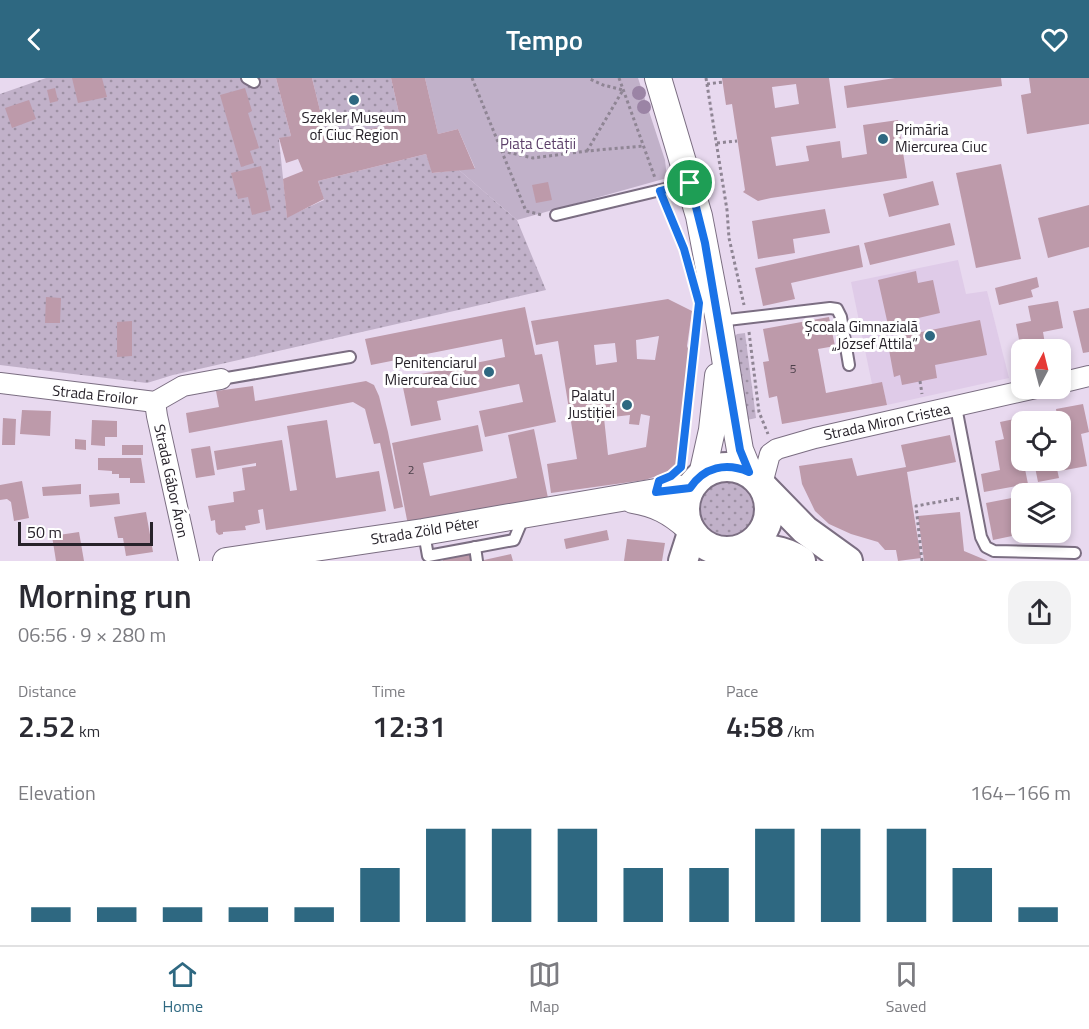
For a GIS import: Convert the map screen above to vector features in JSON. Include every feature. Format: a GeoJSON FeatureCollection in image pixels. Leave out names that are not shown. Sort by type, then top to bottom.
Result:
{"type":"FeatureCollection","features":[{"type":"Feature","properties":{"kind":"main road"},"geometry":{"type":"LineString","coordinates":[[801,561],[777,550],[760,548],[726,554],[705,546],[690,530],[686,519],[685,503],[691,473],[730,466],[758,482],[805,530],[848,561]]}},
{"type":"Feature","properties":{"kind":"main road"},"geometry":{"type":"LineString","coordinates":[[726,554],[756,540],[766,526],[770,511],[758,482]]}},
{"type":"Feature","properties":{"kind":"main road"},"geometry":{"type":"LineString","coordinates":[[683,561],[690,530]]}},
{"type":"Feature","properties":{"kind":"street"},"geometry":{"type":"LineString","coordinates":[[658,78],[690,183],[705,243],[713,330],[712,430],[691,473]]}},
{"type":"Feature","properties":{"kind":"street"},"geometry":{"type":"LineString","coordinates":[[713,330],[740,450],[758,482]]}},
{"type":"Feature","properties":{"kind":"street"},"geometry":{"type":"LineString","coordinates":[[1071,380],[1089,376]]}},
{"type":"Feature","properties":{"kind":"street","name":"Strada Eroilor"},"geometry":{"type":"LineString","coordinates":[[0,383],[155,402],[183,386],[221,379]]}},
{"type":"Feature","properties":{"kind":"street","name":"Strada Miron Cristea"},"geometry":{"type":"LineString","coordinates":[[758,482],[770,454],[777,449],[815,438],[1011,394]]}},
{"type":"Feature","properties":{"kind":"street","name":"Strada Gábor Áron"},"geometry":{"type":"LineString","coordinates":[[155,402],[189,561]]}},
{"type":"Feature","properties":{"kind":"street","name":"Strada Zöld Péter"},"geometry":{"type":"LineString","coordinates":[[226,561],[427,550],[525,514],[624,498],[691,473]]}},
{"type":"Feature","properties":{"kind":"street","name":"Strada Zöld Péter"},"geometry":{"type":"LineString","coordinates":[[624,498],[667,509],[690,530]]}},
{"type":"Feature","properties":{"kind":"lane"},"geometry":{"type":"LineString","coordinates":[[556,215],[690,183]]}},
{"type":"Feature","properties":{"kind":"lane"},"geometry":{"type":"LineString","coordinates":[[713,330],[747,319],[837,309],[841,317],[849,365]]}},
{"type":"Feature","properties":{"kind":"lane"},"geometry":{"type":"LineString","coordinates":[[221,379],[350,357]]}},
{"type":"Feature","properties":{"kind":"lane"},"geometry":{"type":"LineString","coordinates":[[956,407],[981,537],[986,547],[994,551],[1075,554]]}},
{"type":"Feature","properties":{"kind":"lane"},"geometry":{"type":"LineString","coordinates":[[427,550],[475,547],[514,540],[525,514]]}},
{"type":"Feature","properties":{"kind":"lane"},"geometry":{"type":"LineString","coordinates":[[475,547],[477,561]]}},
{"type":"Feature","properties":{"kind":"path"},"geometry":{"type":"LineString","coordinates":[[472,78],[526,211]]}},
{"type":"Feature","properties":{"kind":"path"},"geometry":{"type":"LineString","coordinates":[[588,78],[623,90]]}},
{"type":"Feature","properties":{"kind":"path"},"geometry":{"type":"LineString","coordinates":[[619,78],[660,191],[684,249]]}},
{"type":"Feature","properties":{"kind":"path"},"geometry":{"type":"LineString","coordinates":[[706,78],[729,238],[747,319],[759,412],[769,437]]}},
{"type":"Feature","properties":{"kind":"path"},"geometry":{"type":"LineString","coordinates":[[707,84],[723,82]]}},
{"type":"Feature","properties":{"kind":"path"},"geometry":{"type":"LineString","coordinates":[[587,150],[623,90]]}},
{"type":"Feature","properties":{"kind":"path"},"geometry":{"type":"LineString","coordinates":[[717,143],[737,141]]}},
{"type":"Feature","properties":{"kind":"path"},"geometry":{"type":"LineString","coordinates":[[501,151],[533,158],[587,150],[643,146]]}},
{"type":"Feature","properties":{"kind":"path"},"geometry":{"type":"LineString","coordinates":[[691,473],[688,396],[713,330]]}},
{"type":"Feature","properties":{"kind":"path"},"geometry":{"type":"LineString","coordinates":[[922,561],[916,506],[974,495]]}},
{"type":"Feature","properties":{"kind":"shaded area","name":"Școala Gimnazială „József Attila”"},"geometry":{"type":"Polygon","coordinates":[[[958,260],[966,294],[987,291],[1009,378],[887,405],[882,383],[872,384],[851,282],[958,260]]]}},
{"type":"Feature","properties":{"kind":"green space"},"geometry":{"type":"Polygon","coordinates":[[[46,78],[276,78],[291,136],[279,139],[287,217],[324,200],[318,181],[426,154],[433,173],[459,170],[517,220],[546,290],[173,375],[147,383],[0,365],[0,94],[46,78]]]}},
{"type":"Feature","properties":{"kind":"green space"},"geometry":{"type":"Polygon","coordinates":[[[312,78],[391,78],[401,122],[327,139],[312,78]]]}},
{"type":"Feature","properties":{"kind":"green space","name":"Piața Cetății"},"geometry":{"type":"Polygon","coordinates":[[[425,78],[638,78],[665,160],[667,178],[517,220],[459,170],[475,168],[458,129],[438,134],[425,78]]]}},
{"type":"Feature","properties":{"kind":"green space"},"geometry":{"type":"Polygon","coordinates":[[[745,333],[756,418],[743,421],[733,338],[737,334],[745,333]]]}},
{"type":"Feature","properties":{"kind":"green space"},"geometry":{"type":"Polygon","coordinates":[[[727,478],[744,483],[749,487],[753,492],[758,509],[753,526],[749,531],[744,535],[727,540],[710,535],[705,531],[701,526],[696,509],[701,492],[705,487],[710,483],[727,478]]]}},
{"type":"Feature","properties":{"kind":"building"},"geometry":{"type":"Polygon","coordinates":[[[72,78],[102,78],[107,97],[78,103],[72,78]]]}},
{"type":"Feature","properties":{"kind":"building"},"geometry":{"type":"Polygon","coordinates":[[[276,78],[312,78],[327,139],[401,122],[391,78],[425,78],[438,134],[458,129],[475,169],[432,173],[426,154],[318,181],[324,199],[287,218],[283,179],[303,171],[298,159],[286,163],[279,138],[291,136],[276,78]]]}},
{"type":"Feature","properties":{"kind":"building","name":"Primăria Miercurea Ciuc"},"geometry":{"type":"Polygon","coordinates":[[[722,78],[829,78],[836,128],[771,137],[776,166],[809,161],[806,146],[840,141],[842,158],[867,154],[863,125],[898,120],[907,178],[758,201],[743,192],[745,190],[732,104],[726,105],[722,78]],[[796,84],[772,87],[775,108],[799,104],[796,84]]]}},
{"type":"Feature","properties":{"kind":"building"},"geometry":{"type":"Polygon","coordinates":[[[895,78],[1001,78],[1002,86],[847,108],[844,86],[895,78]]]}},
{"type":"Feature","properties":{"kind":"building"},"geometry":{"type":"Polygon","coordinates":[[[1029,78],[1089,78],[1089,124],[1027,134],[1021,95],[1031,93],[1029,78]]]}},
{"type":"Feature","properties":{"kind":"building"},"geometry":{"type":"Polygon","coordinates":[[[55,88],[58,101],[50,103],[47,90],[55,88]]]}},
{"type":"Feature","properties":{"kind":"building"},"geometry":{"type":"Polygon","coordinates":[[[245,88],[252,111],[248,113],[259,148],[250,151],[254,163],[241,167],[220,95],[245,88]]]}},
{"type":"Feature","properties":{"kind":"building"},"geometry":{"type":"Polygon","coordinates":[[[29,100],[36,119],[12,128],[5,108],[29,100]]]}},
{"type":"Feature","properties":{"kind":"building"},"geometry":{"type":"Polygon","coordinates":[[[1001,164],[1021,259],[976,268],[956,173],[1001,164]]]}},
{"type":"Feature","properties":{"kind":"building"},"geometry":{"type":"Polygon","coordinates":[[[261,166],[271,210],[252,215],[248,197],[238,199],[231,173],[261,166]]]}},
{"type":"Feature","properties":{"kind":"building"},"geometry":{"type":"Polygon","coordinates":[[[933,181],[939,205],[889,217],[883,194],[933,181]]]}},
{"type":"Feature","properties":{"kind":"building"},"geometry":{"type":"Polygon","coordinates":[[[548,182],[552,200],[536,203],[532,185],[548,182]]]}},
{"type":"Feature","properties":{"kind":"building"},"geometry":{"type":"Polygon","coordinates":[[[1089,205],[1089,247],[1048,258],[1038,218],[1089,205]]]}},
{"type":"Feature","properties":{"kind":"building"},"geometry":{"type":"Polygon","coordinates":[[[825,209],[830,233],[793,239],[795,253],[758,259],[752,221],[825,209]]]}},
{"type":"Feature","properties":{"kind":"building"},"geometry":{"type":"Polygon","coordinates":[[[950,223],[955,245],[870,265],[864,243],[950,223]]]}},
{"type":"Feature","properties":{"kind":"building"},"geometry":{"type":"Polygon","coordinates":[[[859,245],[863,267],[791,283],[795,299],[763,306],[755,268],[859,245]]]}},
{"type":"Feature","properties":{"kind":"building"},"geometry":{"type":"Polygon","coordinates":[[[916,271],[918,283],[933,280],[940,313],[888,325],[878,280],[916,271]]]}},
{"type":"Feature","properties":{"kind":"building"},"geometry":{"type":"Polygon","coordinates":[[[1037,277],[1039,287],[1031,290],[1033,297],[999,305],[995,288],[1037,277]]]}},
{"type":"Feature","properties":{"kind":"building"},"geometry":{"type":"Polygon","coordinates":[[[46,297],[61,298],[60,323],[45,323],[46,297]]]}},
{"type":"Feature","properties":{"kind":"building","name":"Palatul Justiției"},"geometry":{"type":"Polygon","coordinates":[[[668,299],[692,311],[687,346],[691,357],[677,464],[668,472],[645,480],[551,493],[547,464],[577,459],[558,341],[536,345],[531,321],[668,299]],[[659,336],[636,340],[637,359],[655,360],[659,336]],[[615,343],[594,345],[596,365],[617,362],[615,343]],[[641,414],[639,425],[629,424],[630,415],[604,418],[608,455],[646,447],[650,416],[641,414]]]}},
{"type":"Feature","properties":{"kind":"building"},"geometry":{"type":"Polygon","coordinates":[[[1058,301],[1063,328],[1043,332],[1044,339],[1019,339],[1016,324],[1031,321],[1028,306],[1058,301]]]}},
{"type":"Feature","properties":{"kind":"building","name":"Penitenciarul Miercurea Ciuc"},"geometry":{"type":"Polygon","coordinates":[[[525,307],[535,355],[542,354],[556,422],[485,437],[479,411],[523,402],[519,384],[437,401],[441,420],[411,426],[401,378],[505,357],[502,339],[371,365],[365,339],[525,307]]]}},
{"type":"Feature","properties":{"kind":"building"},"geometry":{"type":"Polygon","coordinates":[[[1089,308],[1089,352],[1083,353],[1073,311],[1089,308]]]}},
{"type":"Feature","properties":{"kind":"building"},"geometry":{"type":"Polygon","coordinates":[[[829,317],[835,346],[818,349],[826,393],[882,382],[887,405],[782,424],[777,396],[769,398],[763,362],[769,361],[763,329],[829,317]]]}},
{"type":"Feature","properties":{"kind":"building"},"geometry":{"type":"Polygon","coordinates":[[[980,320],[987,355],[935,365],[937,378],[902,385],[900,375],[894,377],[887,339],[980,320]]]}},
{"type":"Feature","properties":{"kind":"building"},"geometry":{"type":"Polygon","coordinates":[[[132,321],[132,356],[117,357],[117,322],[132,321]]]}},
{"type":"Feature","properties":{"kind":"building"},"geometry":{"type":"Polygon","coordinates":[[[366,381],[374,385],[379,396],[403,507],[394,509],[380,443],[374,444],[365,409],[353,402],[189,433],[186,413],[219,407],[216,391],[253,386],[255,401],[366,381]]]}},
{"type":"Feature","properties":{"kind":"building"},"geometry":{"type":"Polygon","coordinates":[[[1083,404],[1089,432],[1081,434],[1087,466],[1071,469],[1071,411],[1056,411],[1056,409],[1083,404]]]}},
{"type":"Feature","properties":{"kind":"building"},"geometry":{"type":"Polygon","coordinates":[[[22,410],[51,411],[50,436],[20,434],[22,410]]]}},
{"type":"Feature","properties":{"kind":"building"},"geometry":{"type":"Polygon","coordinates":[[[3,418],[16,419],[15,445],[2,445],[3,418]]]}},
{"type":"Feature","properties":{"kind":"building"},"geometry":{"type":"Polygon","coordinates":[[[92,420],[117,421],[117,437],[105,437],[105,446],[91,445],[92,420]]]}},
{"type":"Feature","properties":{"kind":"building"},"geometry":{"type":"Polygon","coordinates":[[[327,420],[336,478],[379,471],[386,511],[266,530],[263,509],[258,510],[260,523],[245,526],[246,530],[223,532],[219,535],[216,532],[215,520],[211,521],[208,506],[234,502],[233,492],[245,490],[242,468],[256,466],[256,463],[217,470],[214,451],[282,440],[290,491],[297,490],[287,426],[327,420]]]}},
{"type":"Feature","properties":{"kind":"building"},"geometry":{"type":"Polygon","coordinates":[[[1011,420],[1011,471],[1025,471],[1028,483],[1011,483],[1011,487],[984,492],[981,474],[1000,470],[995,441],[1004,439],[1000,422],[1011,420]]]}},
{"type":"Feature","properties":{"kind":"building","name":"Penitenciarul Miercurea Ciuc"},"geometry":{"type":"Polygon","coordinates":[[[478,425],[483,451],[423,463],[430,496],[517,478],[508,435],[534,429],[548,498],[408,525],[392,443],[478,425]]]}},
{"type":"Feature","properties":{"kind":"building"},"geometry":{"type":"Polygon","coordinates":[[[950,435],[956,462],[907,472],[921,558],[898,561],[896,550],[885,550],[878,542],[851,534],[829,524],[815,511],[802,484],[799,466],[852,458],[857,476],[906,467],[901,445],[950,435]]]}},
{"type":"Feature","properties":{"kind":"building"},"geometry":{"type":"Polygon","coordinates":[[[75,439],[86,440],[86,450],[75,449],[75,439]]]}},
{"type":"Feature","properties":{"kind":"building"},"geometry":{"type":"Polygon","coordinates":[[[122,445],[143,445],[143,455],[122,455],[122,445]]]}},
{"type":"Feature","properties":{"kind":"building"},"geometry":{"type":"Polygon","coordinates":[[[210,446],[215,475],[196,478],[191,449],[210,446]]]}},
{"type":"Feature","properties":{"kind":"building"},"geometry":{"type":"Polygon","coordinates":[[[98,458],[141,458],[145,483],[130,483],[130,478],[119,478],[119,474],[112,474],[112,471],[98,470],[98,458]]]}},
{"type":"Feature","properties":{"kind":"building"},"geometry":{"type":"Polygon","coordinates":[[[1036,471],[1057,471],[1059,478],[1038,482],[1036,471]]]}},
{"type":"Feature","properties":{"kind":"building"},"geometry":{"type":"Polygon","coordinates":[[[22,481],[29,518],[14,521],[11,502],[7,499],[0,500],[0,485],[22,481]]]}},
{"type":"Feature","properties":{"kind":"building"},"geometry":{"type":"Polygon","coordinates":[[[81,484],[81,494],[43,496],[42,487],[81,484]]]}},
{"type":"Feature","properties":{"kind":"building"},"geometry":{"type":"Polygon","coordinates":[[[119,493],[120,504],[90,507],[89,495],[119,493]]]}},
{"type":"Feature","properties":{"kind":"building"},"geometry":{"type":"Polygon","coordinates":[[[1011,498],[1011,536],[993,540],[986,503],[1011,498]]]}},
{"type":"Feature","properties":{"kind":"building"},"geometry":{"type":"Polygon","coordinates":[[[146,512],[153,552],[126,556],[123,538],[118,538],[114,517],[146,512]]]}},
{"type":"Feature","properties":{"kind":"building"},"geometry":{"type":"Polygon","coordinates":[[[960,512],[964,551],[988,561],[924,561],[918,516],[960,512]]]}},
{"type":"Feature","properties":{"kind":"building"},"geometry":{"type":"Polygon","coordinates":[[[607,530],[609,540],[566,549],[564,539],[607,530]]]}},
{"type":"Feature","properties":{"kind":"building"},"geometry":{"type":"Polygon","coordinates":[[[79,532],[84,561],[56,561],[52,536],[79,532]]]}},
{"type":"Feature","properties":{"kind":"building"},"geometry":{"type":"Polygon","coordinates":[[[627,539],[665,543],[662,561],[624,561],[627,539]]]}},
{"type":"Feature","properties":{"kind":"building"},"geometry":{"type":"Polygon","coordinates":[[[471,553],[472,561],[443,561],[442,559],[471,553]]]}},
{"type":"Feature","properties":{"kind":"building"},"geometry":{"type":"Polygon","coordinates":[[[511,554],[513,561],[484,561],[484,560],[511,554]]]}},
{"type":"Feature","properties":{"kind":"place","name":"Szekler Museum of Ciuc Region"},"geometry":{"type":"Point","coordinates":[354,100]}},
{"type":"Feature","properties":{"kind":"place","name":"Primăria Miercurea Ciuc"},"geometry":{"type":"Point","coordinates":[883,139]}},
{"type":"Feature","properties":{"kind":"place","name":"Școala Gimnazială „József Attila”"},"geometry":{"type":"Point","coordinates":[930,336]}},
{"type":"Feature","properties":{"kind":"place","name":"Penitenciarul Miercurea Ciuc"},"geometry":{"type":"Point","coordinates":[489,372]}},
{"type":"Feature","properties":{"kind":"place","name":"Palatul Justiției"},"geometry":{"type":"Point","coordinates":[627,405]}},
{"type":"Feature","properties":{"kind":"route"},"geometry":{"type":"LineString","coordinates":[[690,183],[705,243],[740,450],[749,472],[730,466],[720,467],[702,475],[694,481],[690,488],[656,492],[659,481],[671,476],[681,467],[699,303],[684,249],[660,191],[690,183]]}}]}
